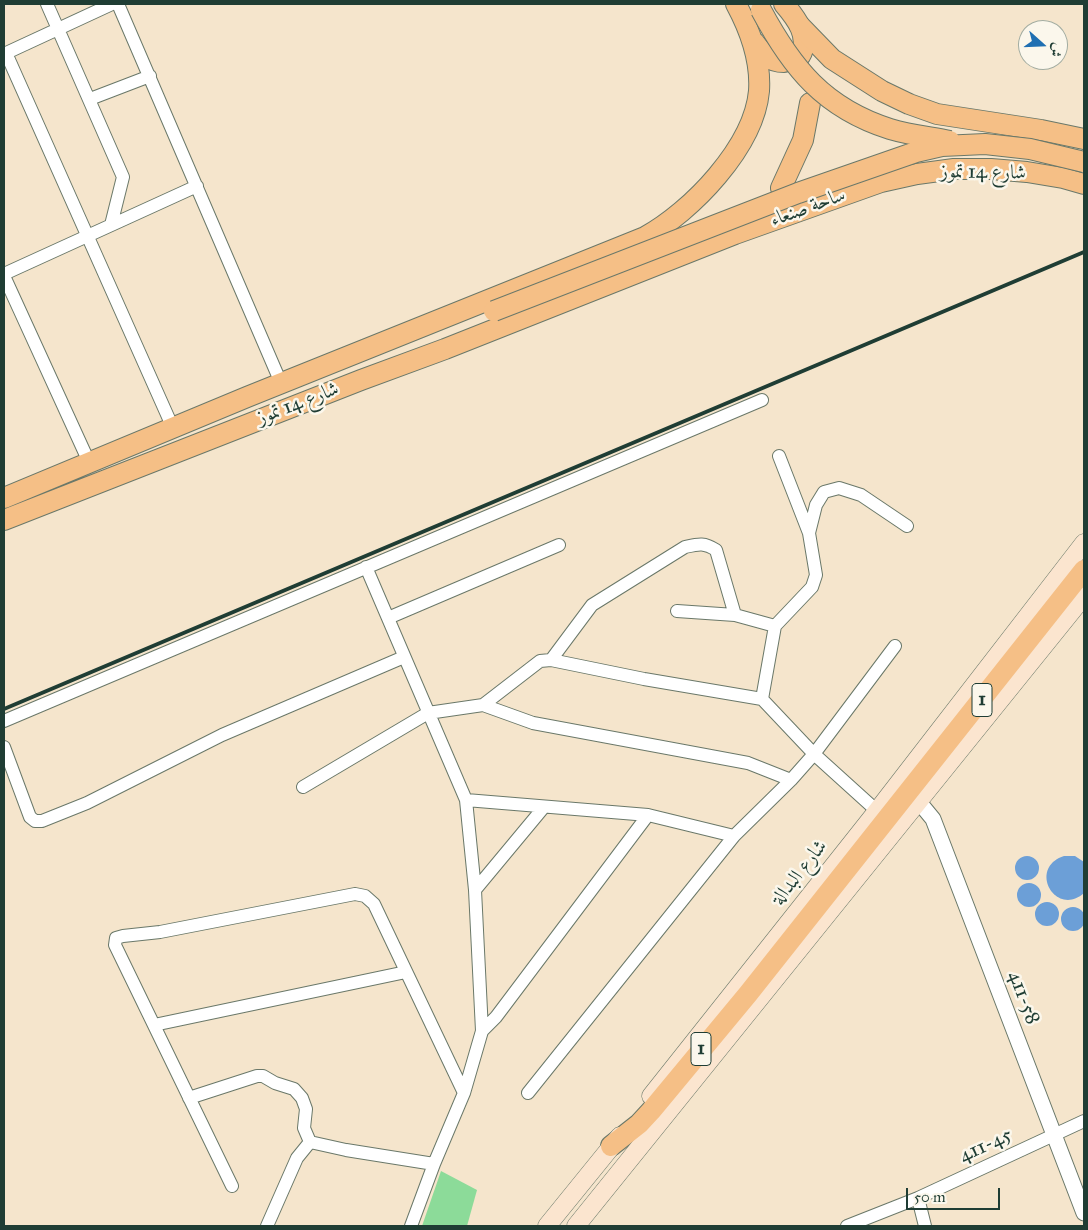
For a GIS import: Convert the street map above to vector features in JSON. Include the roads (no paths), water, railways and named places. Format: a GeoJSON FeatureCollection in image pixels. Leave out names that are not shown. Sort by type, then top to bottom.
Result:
{"type":"FeatureCollection","features":[{"type":"Feature","properties":{"kind":"main road"},"geometry":{"type":"LineString","coordinates":[[736,4],[749,34],[771,60],[799,51],[832,59],[882,91],[909,104],[937,114],[1042,130],[1084,140]]}},
{"type":"Feature","properties":{"kind":"main road"},"geometry":{"type":"LineString","coordinates":[[784,4],[799,51]]}},
{"type":"Feature","properties":{"kind":"main road"},"geometry":{"type":"LineString","coordinates":[[759,7],[775,37],[801,73],[834,102],[852,113],[890,128],[967,144]]}},
{"type":"Feature","properties":{"kind":"main road","name":"شارع 14 تموز"},"geometry":{"type":"LineString","coordinates":[[4,498],[662,228],[679,215],[709,186],[734,153],[751,122],[757,100],[759,78],[758,63],[749,34]]}},
{"type":"Feature","properties":{"kind":"main road","name":"ساحة صنعاء"},"geometry":{"type":"LineString","coordinates":[[781,188],[803,140],[810,103]]}},
{"type":"Feature","properties":{"kind":"main road"},"geometry":{"type":"LineString","coordinates":[[198,418],[241,414],[268,406],[494,311],[806,190],[916,152],[942,146],[985,144],[1030,149],[1084,162]]}},
{"type":"Feature","properties":{"kind":"main road","name":"شارع 14 تموز"},"geometry":{"type":"LineString","coordinates":[[881,182],[936,172],[991,169],[1027,172],[1063,178],[1084,184]]}},
{"type":"Feature","properties":{"kind":"main road","name":"ساحة صنعاء"},"geometry":{"type":"LineString","coordinates":[[592,289],[735,234],[881,182]]}},
{"type":"Feature","properties":{"kind":"main road","name":"ساحة صنعاء"},"geometry":{"type":"LineString","coordinates":[[735,234],[759,218]]}},
{"type":"Feature","properties":{"kind":"main road"},"geometry":{"type":"LineString","coordinates":[[582,262],[579,271],[582,280],[586,287],[592,289]]}},
{"type":"Feature","properties":{"kind":"main road","name":"شارع 14 تموز"},"geometry":{"type":"LineString","coordinates":[[4,520],[445,349],[592,289]]}},
{"type":"Feature","properties":{"kind":"main road"},"geometry":{"type":"LineString","coordinates":[[878,820],[1084,543]]}},
{"type":"Feature","properties":{"kind":"main road","name":"1"},"geometry":{"type":"LineString","coordinates":[[611,1146],[639,1124],[651,1111],[748,994],[878,820],[1084,570]]}},
{"type":"Feature","properties":{"kind":"main road"},"geometry":{"type":"LineString","coordinates":[[576,1226],[1084,596]]}},
{"type":"Feature","properties":{"kind":"main road"},"geometry":{"type":"LineString","coordinates":[[546,1226],[611,1146]]}},
{"type":"Feature","properties":{"kind":"street"},"geometry":{"type":"LineString","coordinates":[[47,4],[90,98],[123,177],[111,225]]}},
{"type":"Feature","properties":{"kind":"street"},"geometry":{"type":"LineString","coordinates":[[112,4],[5,53],[173,428]]}},
{"type":"Feature","properties":{"kind":"street"},"geometry":{"type":"LineString","coordinates":[[118,4],[281,383]]}},
{"type":"Feature","properties":{"kind":"street"},"geometry":{"type":"LineString","coordinates":[[90,98],[150,76]]}},
{"type":"Feature","properties":{"kind":"street"},"geometry":{"type":"LineString","coordinates":[[88,462],[4,275],[197,186]]}},
{"type":"Feature","properties":{"kind":"street"},"geometry":{"type":"LineString","coordinates":[[4,721],[762,400]]}},
{"type":"Feature","properties":{"kind":"street"},"geometry":{"type":"LineString","coordinates":[[762,698],[775,626],[812,587],[816,575],[809,533],[779,456]]}},
{"type":"Feature","properties":{"kind":"street"},"geometry":{"type":"LineString","coordinates":[[809,533],[816,505],[824,492],[839,488],[861,495],[907,526]]}},
{"type":"Feature","properties":{"kind":"street"},"geometry":{"type":"LineString","coordinates":[[551,660],[592,605],[685,547],[696,544],[708,544],[716,550],[735,615]]}},
{"type":"Feature","properties":{"kind":"street"},"geometry":{"type":"LineString","coordinates":[[388,618],[559,545]]}},
{"type":"Feature","properties":{"kind":"street"},"geometry":{"type":"LineString","coordinates":[[366,567],[466,800],[476,890],[482,1031],[464,1093],[434,1164],[411,1226]]}},
{"type":"Feature","properties":{"kind":"street"},"geometry":{"type":"LineString","coordinates":[[677,611],[735,615],[775,626]]}},
{"type":"Feature","properties":{"kind":"street"},"geometry":{"type":"LineString","coordinates":[[528,1093],[734,836],[814,754],[895,646]]}},
{"type":"Feature","properties":{"kind":"street"},"geometry":{"type":"LineString","coordinates":[[4,747],[30,816],[35,821],[42,821],[87,803],[222,735],[404,656]]}},
{"type":"Feature","properties":{"kind":"street"},"geometry":{"type":"LineString","coordinates":[[484,705],[540,661],[551,660],[644,679],[762,698],[878,820]]}},
{"type":"Feature","properties":{"kind":"street"},"geometry":{"type":"LineString","coordinates":[[303,787],[428,713],[484,705],[533,723],[748,763],[790,780]]}},
{"type":"Feature","properties":{"kind":"street"},"geometry":{"type":"LineString","coordinates":[[466,800],[648,816],[734,836]]}},
{"type":"Feature","properties":{"kind":"street","name":"411-58"},"geometry":{"type":"LineString","coordinates":[[919,802],[933,819],[1084,1213]]}},
{"type":"Feature","properties":{"kind":"street"},"geometry":{"type":"LineString","coordinates":[[476,890],[544,806]]}},
{"type":"Feature","properties":{"kind":"street"},"geometry":{"type":"LineString","coordinates":[[482,1031],[496,1017],[648,816]]}},
{"type":"Feature","properties":{"kind":"street"},"geometry":{"type":"LineString","coordinates":[[232,1186],[116,945],[116,938],[160,932],[356,894],[365,896],[374,904],[464,1093]]}},
{"type":"Feature","properties":{"kind":"street"},"geometry":{"type":"LineString","coordinates":[[154,1025],[406,972]]}},
{"type":"Feature","properties":{"kind":"street"},"geometry":{"type":"LineString","coordinates":[[189,1098],[257,1076],[263,1076],[294,1089],[302,1098],[306,1109],[304,1128],[310,1142]]}},
{"type":"Feature","properties":{"kind":"street","name":"411-45"},"geometry":{"type":"LineString","coordinates":[[847,1226],[918,1198],[1084,1121]]}},
{"type":"Feature","properties":{"kind":"street"},"geometry":{"type":"LineString","coordinates":[[310,1142],[346,1150],[434,1164]]}},
{"type":"Feature","properties":{"kind":"street"},"geometry":{"type":"LineString","coordinates":[[267,1226],[297,1158],[310,1142]]}},
{"type":"Feature","properties":{"kind":"street"},"geometry":{"type":"LineString","coordinates":[[918,1198],[925,1226]]}},
{"type":"Feature","properties":{"kind":"water"},"geometry":{"type":"Polygon","coordinates":[[[1027,856],[1035,860],[1039,868],[1035,876],[1027,880],[1019,876],[1015,868],[1019,860],[1027,856]]]}},
{"type":"Feature","properties":{"kind":"water"},"geometry":{"type":"Polygon","coordinates":[[[1064,856],[1075,856],[1084,862],[1084,893],[1074,899],[1064,899],[1056,895],[1050,888],[1047,880],[1048,870],[1053,862],[1064,856]]]}},
{"type":"Feature","properties":{"kind":"water"},"geometry":{"type":"Polygon","coordinates":[[[1029,883],[1037,887],[1041,895],[1037,903],[1029,907],[1021,903],[1017,895],[1021,887],[1029,883]]]}},
{"type":"Feature","properties":{"kind":"water"},"geometry":{"type":"Polygon","coordinates":[[[1047,902],[1055,906],[1059,914],[1055,922],[1047,926],[1039,922],[1035,914],[1039,906],[1047,902]]]}},
{"type":"Feature","properties":{"kind":"water"},"geometry":{"type":"Polygon","coordinates":[[[1073,907],[1081,911],[1085,919],[1081,927],[1073,931],[1065,927],[1061,919],[1065,911],[1073,907]]]}},
{"type":"Feature","properties":{"kind":"railway"},"geometry":{"type":"LineString","coordinates":[[4,709],[1084,252]]}}]}
